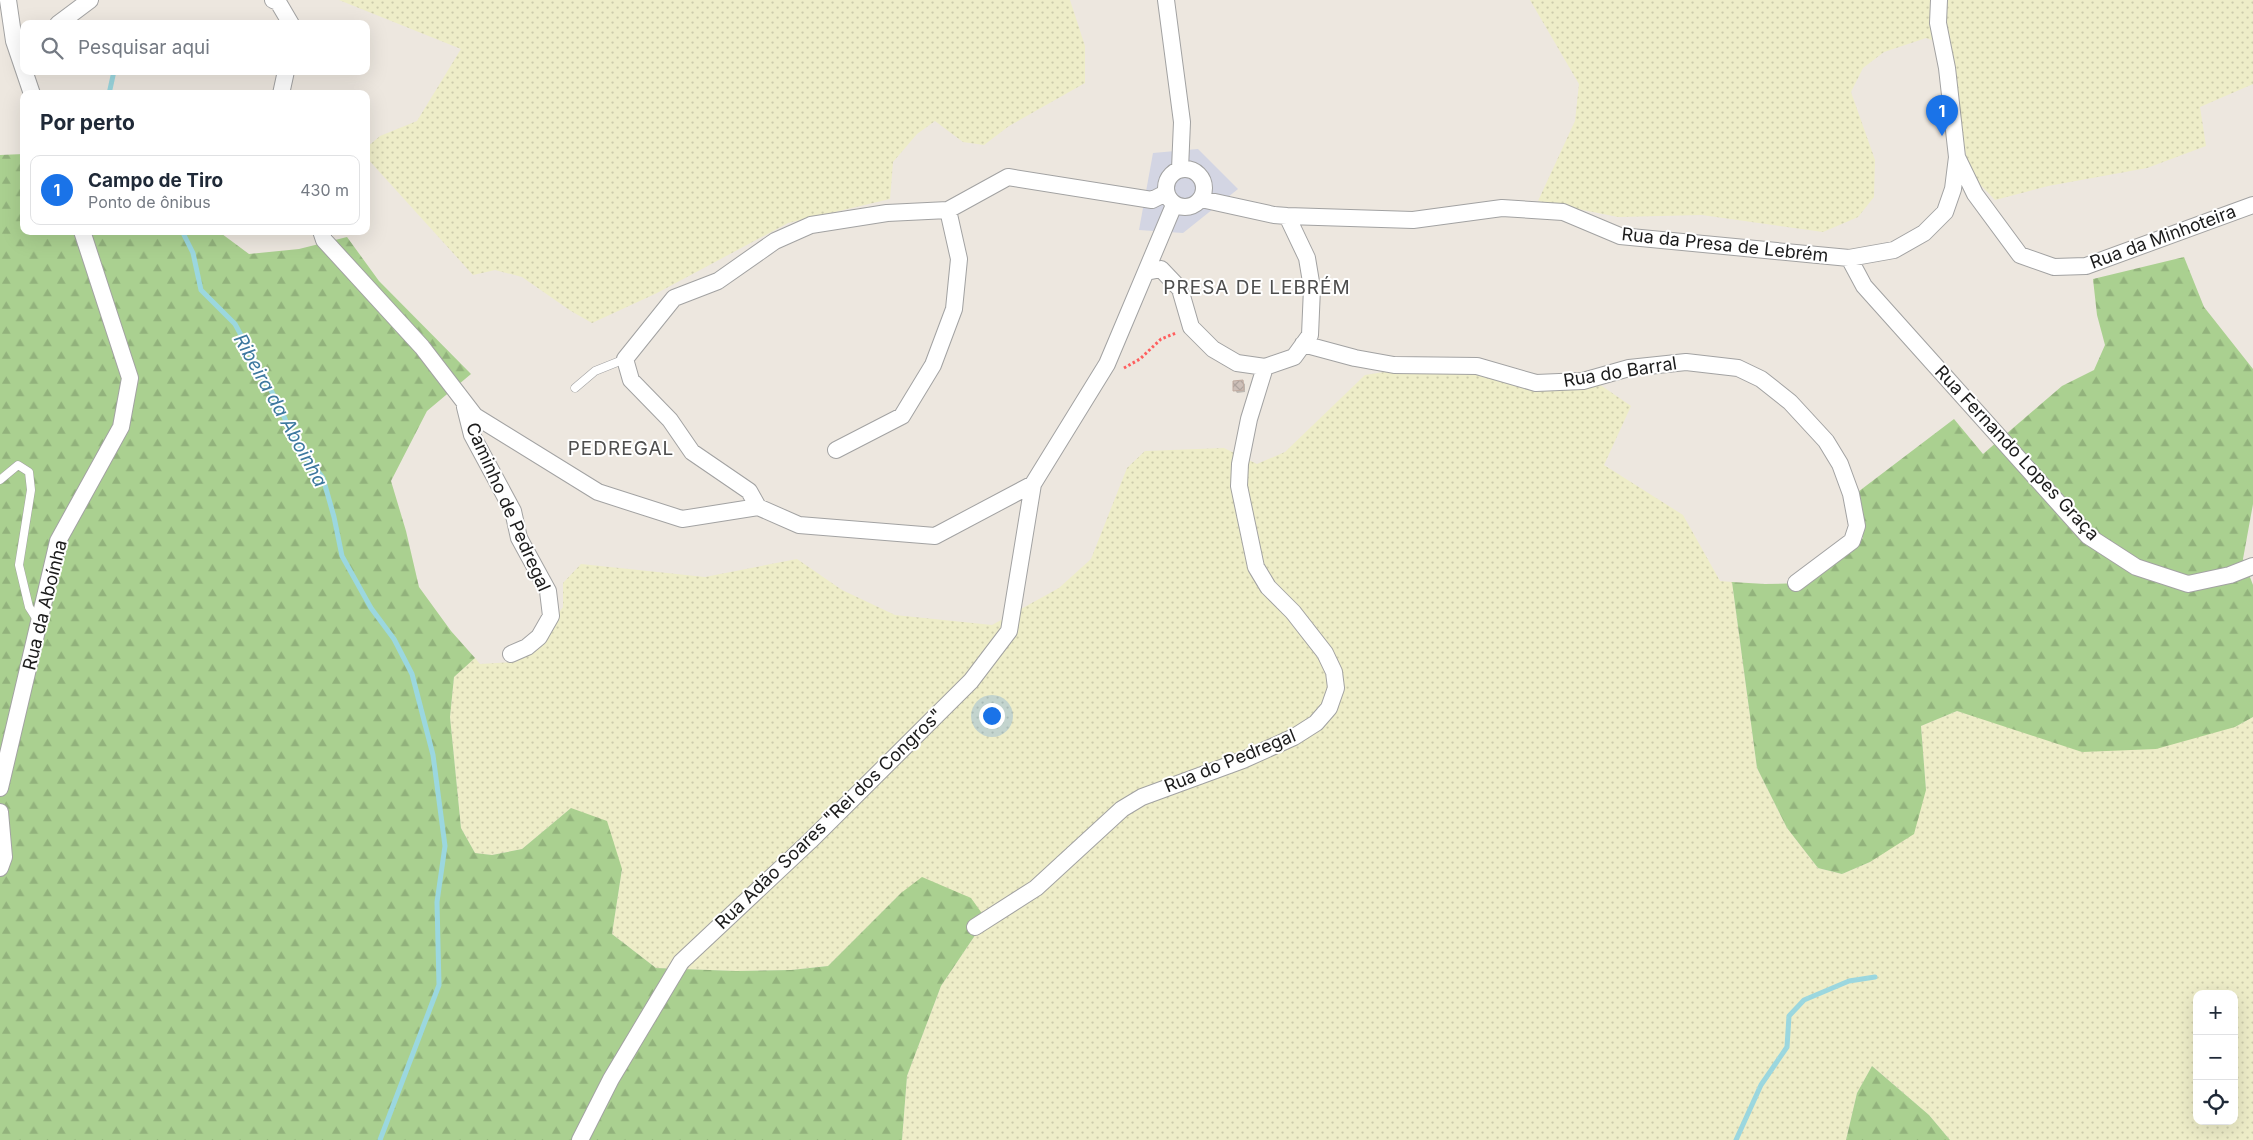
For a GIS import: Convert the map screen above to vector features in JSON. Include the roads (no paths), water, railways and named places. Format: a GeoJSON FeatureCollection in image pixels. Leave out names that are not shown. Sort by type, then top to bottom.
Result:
{"type":"FeatureCollection","features":[{"type":"Feature","properties":{"kind":"street"},"geometry":{"type":"LineString","coordinates":[[8,0],[14,41],[20,54]]}},
{"type":"Feature","properties":{"kind":"street"},"geometry":{"type":"LineString","coordinates":[[63,20],[90,0]]}},
{"type":"Feature","properties":{"kind":"street"},"geometry":{"type":"LineString","coordinates":[[273,0],[278,2],[289,20]]}},
{"type":"Feature","properties":{"kind":"street"},"geometry":{"type":"LineString","coordinates":[[1166,0],[1182,122],[1180,169]]}},
{"type":"Feature","properties":{"kind":"street","name":"Rua da Minhoteira"},"geometry":{"type":"LineString","coordinates":[[1939,0],[1938,23],[1947,68],[1958,157],[1976,194],[2020,255],[2054,267],[2086,266],[2253,205]]}},
{"type":"Feature","properties":{"kind":"street"},"geometry":{"type":"LineString","coordinates":[[27,75],[31,90]]}},
{"type":"Feature","properties":{"kind":"street"},"geometry":{"type":"LineString","coordinates":[[282,90],[285,75]]}},
{"type":"Feature","properties":{"kind":"street","name":"Rua da Presa de Lebrém"},"geometry":{"type":"LineString","coordinates":[[1201,199],[1274,215],[1287,216],[1413,220],[1502,208],[1563,212],[1620,236],[1849,258],[1894,250],[1924,233],[1945,212],[1953,189],[1958,157]]}},
{"type":"Feature","properties":{"kind":"street"},"geometry":{"type":"LineString","coordinates":[[1180,169],[1193,171],[1202,180],[1204,186],[1201,199],[1192,206],[1180,207],[1170,199],[1165,186],[1170,175],[1180,169]]}},
{"type":"Feature","properties":{"kind":"street"},"geometry":{"type":"LineString","coordinates":[[758,507],[750,491],[692,452],[670,420],[631,380],[625,359],[674,298],[718,280],[775,241],[811,225],[887,213],[948,210],[1008,176],[1152,200],[1170,199]]}},
{"type":"Feature","properties":{"kind":"street"},"geometry":{"type":"LineString","coordinates":[[322,235],[324,240],[422,347],[475,416],[598,492],[682,519],[758,507],[799,525],[935,536],[1033,484],[1107,364],[1146,272],[1170,199]]}},
{"type":"Feature","properties":{"kind":"street"},"geometry":{"type":"LineString","coordinates":[[836,450],[902,416],[933,366],[954,309],[959,259],[948,210]]}},
{"type":"Feature","properties":{"kind":"street"},"geometry":{"type":"LineString","coordinates":[[1146,272],[1161,270],[1180,289],[1191,327],[1213,349],[1237,363],[1266,367],[1294,357],[1310,335],[1312,288],[1307,258],[1287,216]]}},
{"type":"Feature","properties":{"kind":"street","name":"Rua da Aboínha"},"geometry":{"type":"LineString","coordinates":[[0,788],[58,541],[121,428],[130,378],[83,235]]}},
{"type":"Feature","properties":{"kind":"street","name":"Rua Fernando Lopes Graça"},"geometry":{"type":"LineString","coordinates":[[1849,258],[1864,286],[2088,536],[2136,567],[2188,584],[2230,575],[2253,566]]}},
{"type":"Feature","properties":{"kind":"street","name":"Rua do Barral"},"geometry":{"type":"LineString","coordinates":[[1303,344],[1355,358],[1394,365],[1477,366],[1536,383],[1583,381],[1629,368],[1686,362],[1738,368],[1761,379],[1790,402],[1826,441],[1840,464],[1851,494],[1857,526],[1852,541],[1796,583]]}},
{"type":"Feature","properties":{"kind":"street","name":"Rua do Pedregal"},"geometry":{"type":"LineString","coordinates":[[975,927],[1036,888],[1122,809],[1142,796],[1243,760],[1294,737],[1316,723],[1329,708],[1336,688],[1334,672],[1325,653],[1293,612],[1268,587],[1256,567],[1239,486],[1240,464],[1249,419],[1266,367]]}},
{"type":"Feature","properties":{"kind":"street","name":"Caminho de Pedregal"},"geometry":{"type":"LineString","coordinates":[[464,402],[472,435],[513,511],[519,538],[548,591],[551,616],[538,637],[527,646],[511,654]]}},
{"type":"Feature","properties":{"kind":"street","name":"Rua Adão Soares \"Rei dos Congros\""},"geometry":{"type":"LineString","coordinates":[[580,1140],[611,1079],[681,962],[810,841],[971,680],[1010,631],[1033,484]]}},
{"type":"Feature","properties":{"kind":"street"},"geometry":{"type":"LineString","coordinates":[[0,812],[4,857],[0,868]]}},
{"type":"Feature","properties":{"kind":"lane"},"geometry":{"type":"LineString","coordinates":[[575,388],[595,371],[625,359]]}},
{"type":"Feature","properties":{"kind":"lane"},"geometry":{"type":"LineString","coordinates":[[0,480],[18,465],[29,472],[30,490],[20,565],[30,607],[39,622]]}},
{"type":"Feature","properties":{"kind":"waterway","name":"Ribeira da Aboinha"},"geometry":{"type":"LineString","coordinates":[[110,90],[113,75]]}},
{"type":"Feature","properties":{"kind":"waterway","name":"Ribeira da Aboinha"},"geometry":{"type":"LineString","coordinates":[[184,235],[193,253],[201,290],[235,324],[280,407],[293,438],[323,478],[342,556],[371,608],[394,639],[412,674],[433,755],[445,846],[437,902],[439,985],[380,1140]]}},
{"type":"Feature","properties":{"kind":"waterway"},"geometry":{"type":"LineString","coordinates":[[1736,1140],[1761,1085],[1787,1047],[1789,1016],[1804,1000],[1849,981],[1875,977]]}},
{"type":"Feature","properties":{"kind":"place","name":"Campo de Tiro"},"geometry":{"type":"Point","coordinates":[1942,136]}},
{"type":"Feature","properties":{"kind":"district","name":"PRESA DE LEBRÉM"},"geometry":{"type":"Point","coordinates":[1257,287]}},
{"type":"Feature","properties":{"kind":"district","name":"PEDREGAL"},"geometry":{"type":"Point","coordinates":[621,448]}}]}
